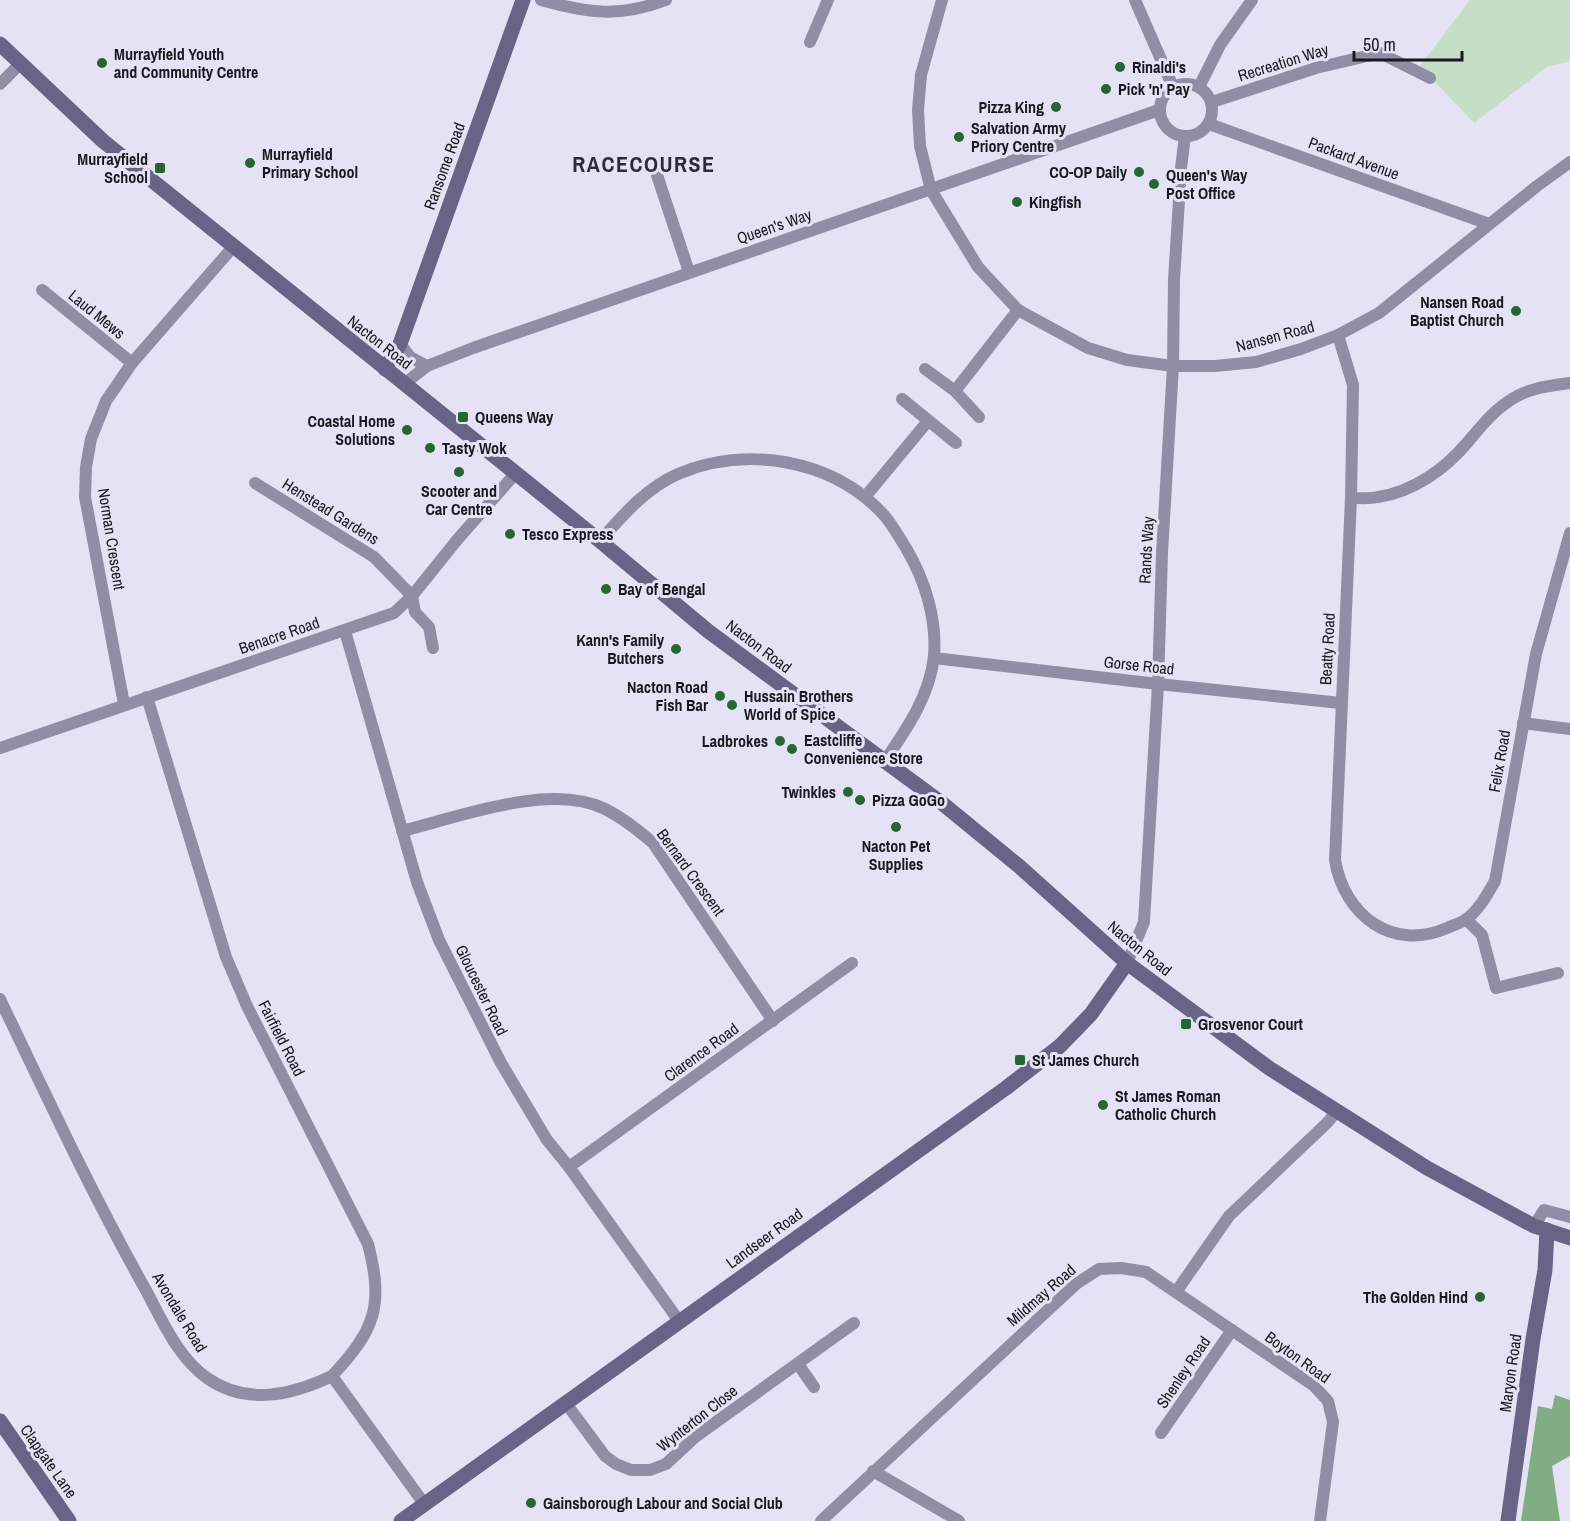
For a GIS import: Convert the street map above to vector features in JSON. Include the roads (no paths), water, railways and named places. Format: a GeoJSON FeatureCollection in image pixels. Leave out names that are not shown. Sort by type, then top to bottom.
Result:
{"type":"FeatureCollection","features":[{"type":"Feature","properties":{"kind":"street","name":"Ransome Road"},"geometry":{"type":"LineString","coordinates":[[385,369],[400,344],[523,0]]}},
{"type":"Feature","properties":{"kind":"street"},"geometry":{"type":"LineString","coordinates":[[541,0],[579,10],[611,13],[651,6],[666,0]]}},
{"type":"Feature","properties":{"kind":"street"},"geometry":{"type":"LineString","coordinates":[[810,42],[828,0]]}},
{"type":"Feature","properties":{"kind":"street","name":"Nansen Road"},"geometry":{"type":"LineString","coordinates":[[942,0],[921,75],[918,110],[920,146],[931,190],[978,267],[1018,310],[1088,348],[1127,360],[1173,366],[1215,366],[1256,362],[1338,336],[1379,313],[1570,162]]}},
{"type":"Feature","properties":{"kind":"street"},"geometry":{"type":"LineString","coordinates":[[1135,0],[1173,87]]}},
{"type":"Feature","properties":{"kind":"street"},"geometry":{"type":"LineString","coordinates":[[1199,87],[1220,45],[1252,0]]}},
{"type":"Feature","properties":{"kind":"street","name":"Nacton Road"},"geometry":{"type":"LineString","coordinates":[[0,44],[103,141],[232,247],[600,541],[708,631],[943,804],[1020,867],[1127,963],[1269,1068],[1336,1112],[1427,1168],[1540,1228],[1570,1238]]}},
{"type":"Feature","properties":{"kind":"street","name":"Recreation Way"},"geometry":{"type":"LineString","coordinates":[[1212,102],[1316,68],[1380,52],[1430,78]]}},
{"type":"Feature","properties":{"kind":"street"},"geometry":{"type":"LineString","coordinates":[[0,84],[21,63]]}},
{"type":"Feature","properties":{"kind":"street"},"geometry":{"type":"LineString","coordinates":[[1188,83],[1199,87],[1212,102],[1213,111],[1209,124],[1195,135],[1185,136],[1171,131],[1164,125],[1159,110],[1165,94],[1173,87],[1188,83]]}},
{"type":"Feature","properties":{"kind":"street","name":"Queen's Way"},"geometry":{"type":"LineString","coordinates":[[404,384],[427,366],[689,272],[1159,110]]}},
{"type":"Feature","properties":{"kind":"street","name":"Packard Avenue"},"geometry":{"type":"LineString","coordinates":[[1209,124],[1489,224]]}},
{"type":"Feature","properties":{"kind":"street","name":"Rands Way"},"geometry":{"type":"LineString","coordinates":[[1127,963],[1144,922],[1173,366],[1174,280],[1185,136]]}},
{"type":"Feature","properties":{"kind":"street"},"geometry":{"type":"LineString","coordinates":[[657,175],[689,272]]}},
{"type":"Feature","properties":{"kind":"street","name":"Norman Crescent"},"geometry":{"type":"LineString","coordinates":[[124,704],[88,508],[86,467],[91,439],[106,401],[132,363],[232,247]]}},
{"type":"Feature","properties":{"kind":"street","name":"Laud Mews"},"geometry":{"type":"LineString","coordinates":[[42,290],[132,363]]}},
{"type":"Feature","properties":{"kind":"street"},"geometry":{"type":"LineString","coordinates":[[955,391],[1018,310]]}},
{"type":"Feature","properties":{"kind":"street","name":"Beatty Road"},"geometry":{"type":"LineString","coordinates":[[1338,336],[1353,385],[1351,498],[1335,860],[1338,878],[1355,908],[1377,926],[1400,935]]}},
{"type":"Feature","properties":{"kind":"street"},"geometry":{"type":"LineString","coordinates":[[400,344],[410,357],[427,366]]}},
{"type":"Feature","properties":{"kind":"street"},"geometry":{"type":"LineString","coordinates":[[926,369],[955,391],[979,417]]}},
{"type":"Feature","properties":{"kind":"street"},"geometry":{"type":"LineString","coordinates":[[1351,498],[1378,498],[1409,488],[1439,470],[1465,445],[1485,421],[1509,400],[1536,388],[1570,383]]}},
{"type":"Feature","properties":{"kind":"street"},"geometry":{"type":"LineString","coordinates":[[902,399],[956,443]]}},
{"type":"Feature","properties":{"kind":"street"},"geometry":{"type":"LineString","coordinates":[[865,497],[928,421]]}},
{"type":"Feature","properties":{"kind":"street"},"geometry":{"type":"LineString","coordinates":[[600,541],[632,506],[653,488],[676,475],[720,461],[760,459],[781,461],[826,475],[844,483],[865,497],[885,516],[920,575],[932,618],[934,658],[918,708],[908,728],[884,762]]}},
{"type":"Feature","properties":{"kind":"street","name":"Benacre Road"},"geometry":{"type":"LineString","coordinates":[[0,748],[394,614],[412,596],[515,474]]}},
{"type":"Feature","properties":{"kind":"street","name":"Henstead Gardens"},"geometry":{"type":"LineString","coordinates":[[255,483],[374,557],[412,596],[415,612],[429,627],[434,648]]}},
{"type":"Feature","properties":{"kind":"street","name":"Felix Road"},"geometry":{"type":"LineString","coordinates":[[1400,935],[1417,936],[1440,931],[1466,919],[1484,902],[1495,881],[1536,654],[1570,533]]}},
{"type":"Feature","properties":{"kind":"street","name":"Gloucester Road"},"geometry":{"type":"LineString","coordinates":[[345,631],[417,882],[439,940],[474,1012],[547,1140],[569,1167],[679,1321]]}},
{"type":"Feature","properties":{"kind":"street","name":"Gorse Road"},"geometry":{"type":"LineString","coordinates":[[934,658],[1341,703]]}},
{"type":"Feature","properties":{"kind":"street","name":"Fairfield Road"},"geometry":{"type":"LineString","coordinates":[[147,697],[226,957],[247,1006],[371,1254],[376,1274],[376,1304],[355,1352],[333,1376]]}},
{"type":"Feature","properties":{"kind":"street"},"geometry":{"type":"LineString","coordinates":[[1523,723],[1570,729]]}},
{"type":"Feature","properties":{"kind":"street","name":"Bernard Crescent"},"geometry":{"type":"LineString","coordinates":[[402,831],[535,799],[568,799],[602,807],[631,824],[653,843],[773,1021]]}},
{"type":"Feature","properties":{"kind":"street"},"geometry":{"type":"LineString","coordinates":[[1466,919],[1482,935],[1496,988],[1558,973]]}},
{"type":"Feature","properties":{"kind":"street","name":"Clarence Road"},"geometry":{"type":"LineString","coordinates":[[569,1167],[852,963]]}},
{"type":"Feature","properties":{"kind":"street","name":"Landseer Road"},"geometry":{"type":"LineString","coordinates":[[401,1521],[1006,1088],[1060,1046],[1091,1014],[1127,963]]}},
{"type":"Feature","properties":{"kind":"street","name":"Avondale Road"},"geometry":{"type":"LineString","coordinates":[[0,999],[104,1214],[184,1358],[208,1379],[234,1392],[264,1396],[286,1394],[333,1376]]}},
{"type":"Feature","properties":{"kind":"street"},"geometry":{"type":"LineString","coordinates":[[1176,1292],[1228,1216],[1336,1112]]}},
{"type":"Feature","properties":{"kind":"street"},"geometry":{"type":"LineString","coordinates":[[1540,1228],[1544,1210],[1570,1217]]}},
{"type":"Feature","properties":{"kind":"street","name":"Maryon Road"},"geometry":{"type":"LineString","coordinates":[[1508,1521],[1533,1339],[1545,1270],[1540,1228]]}},
{"type":"Feature","properties":{"kind":"street","name":"Mildmay Road"},"geometry":{"type":"LineString","coordinates":[[821,1521],[1076,1284],[1099,1269],[1121,1268],[1146,1272],[1176,1292]]}},
{"type":"Feature","properties":{"kind":"street","name":"Boyton Road"},"geometry":{"type":"LineString","coordinates":[[1176,1292],[1313,1384],[1328,1401],[1333,1422],[1320,1521]]}},
{"type":"Feature","properties":{"kind":"street","name":"Wynterton Close"},"geometry":{"type":"LineString","coordinates":[[566,1402],[610,1460],[632,1470],[650,1470],[666,1464],[695,1437],[854,1323]]}},
{"type":"Feature","properties":{"kind":"street","name":"Shenley Road"},"geometry":{"type":"LineString","coordinates":[[1161,1433],[1232,1330]]}},
{"type":"Feature","properties":{"kind":"street"},"geometry":{"type":"LineString","coordinates":[[798,1364],[814,1387]]}},
{"type":"Feature","properties":{"kind":"street"},"geometry":{"type":"LineString","coordinates":[[333,1376],[425,1504]]}},
{"type":"Feature","properties":{"kind":"street","name":"Clapgate Lane"},"geometry":{"type":"LineString","coordinates":[[0,1421],[69,1521]]}},
{"type":"Feature","properties":{"kind":"street"},"geometry":{"type":"LineString","coordinates":[[873,1471],[958,1521]]}},
{"type":"Feature","properties":{"kind":"place","name":"Murrayfield Youth and Community Centre"},"geometry":{"type":"Point","coordinates":[102,63]}},
{"type":"Feature","properties":{"kind":"place","name":"Rinaldi's"},"geometry":{"type":"Point","coordinates":[1120,67]}},
{"type":"Feature","properties":{"kind":"place","name":"Pick 'n' Pay"},"geometry":{"type":"Point","coordinates":[1106,89]}},
{"type":"Feature","properties":{"kind":"place","name":"Pizza King"},"geometry":{"type":"Point","coordinates":[1056,107]}},
{"type":"Feature","properties":{"kind":"place","name":"Salvation Army Priory Centre"},"geometry":{"type":"Point","coordinates":[959,137]}},
{"type":"Feature","properties":{"kind":"place","name":"Murrayfield Primary School"},"geometry":{"type":"Point","coordinates":[250,163]}},
{"type":"Feature","properties":{"kind":"place","name":"Murrayfield School"},"geometry":{"type":"Point","coordinates":[160,168]}},
{"type":"Feature","properties":{"kind":"place","name":"CO-OP Daily"},"geometry":{"type":"Point","coordinates":[1139,172]}},
{"type":"Feature","properties":{"kind":"place","name":"Queen's Way Post Office"},"geometry":{"type":"Point","coordinates":[1154,184]}},
{"type":"Feature","properties":{"kind":"place","name":"Kingfish"},"geometry":{"type":"Point","coordinates":[1017,202]}},
{"type":"Feature","properties":{"kind":"place","name":"Nansen Road Baptist Church"},"geometry":{"type":"Point","coordinates":[1516,311]}},
{"type":"Feature","properties":{"kind":"place","name":"Queens Way"},"geometry":{"type":"Point","coordinates":[463,417]}},
{"type":"Feature","properties":{"kind":"place","name":"Coastal Home Solutions"},"geometry":{"type":"Point","coordinates":[407,430]}},
{"type":"Feature","properties":{"kind":"place","name":"Tasty Wok"},"geometry":{"type":"Point","coordinates":[430,448]}},
{"type":"Feature","properties":{"kind":"place","name":"Scooter and Car Centre"},"geometry":{"type":"Point","coordinates":[459,472]}},
{"type":"Feature","properties":{"kind":"place","name":"Tesco Express"},"geometry":{"type":"Point","coordinates":[510,534]}},
{"type":"Feature","properties":{"kind":"place","name":"Bay of Bengal"},"geometry":{"type":"Point","coordinates":[606,589]}},
{"type":"Feature","properties":{"kind":"place","name":"Kann's Family Butchers"},"geometry":{"type":"Point","coordinates":[676,649]}},
{"type":"Feature","properties":{"kind":"place","name":"Nacton Road Fish Bar"},"geometry":{"type":"Point","coordinates":[720,696]}},
{"type":"Feature","properties":{"kind":"place","name":"Hussain Brothers World of Spice"},"geometry":{"type":"Point","coordinates":[732,705]}},
{"type":"Feature","properties":{"kind":"place","name":"Ladbrokes"},"geometry":{"type":"Point","coordinates":[780,741]}},
{"type":"Feature","properties":{"kind":"place","name":"Eastcliffe Convenience Store"},"geometry":{"type":"Point","coordinates":[792,749]}},
{"type":"Feature","properties":{"kind":"place","name":"Twinkles"},"geometry":{"type":"Point","coordinates":[848,792]}},
{"type":"Feature","properties":{"kind":"place","name":"Pizza GoGo"},"geometry":{"type":"Point","coordinates":[860,800]}},
{"type":"Feature","properties":{"kind":"place","name":"Nacton Pet Supplies"},"geometry":{"type":"Point","coordinates":[896,827]}},
{"type":"Feature","properties":{"kind":"place","name":"Grosvenor Court"},"geometry":{"type":"Point","coordinates":[1186,1024]}},
{"type":"Feature","properties":{"kind":"place","name":"St James Church"},"geometry":{"type":"Point","coordinates":[1020,1060]}},
{"type":"Feature","properties":{"kind":"place","name":"St James Roman Catholic Church"},"geometry":{"type":"Point","coordinates":[1103,1105]}},
{"type":"Feature","properties":{"kind":"place","name":"The Golden Hind"},"geometry":{"type":"Point","coordinates":[1480,1297]}},
{"type":"Feature","properties":{"kind":"place","name":"Gainsborough Labour and Social Club"},"geometry":{"type":"Point","coordinates":[531,1503]}},
{"type":"Feature","properties":{"kind":"district","name":"RACECOURSE"},"geometry":{"type":"Point","coordinates":[644,164]}}]}
